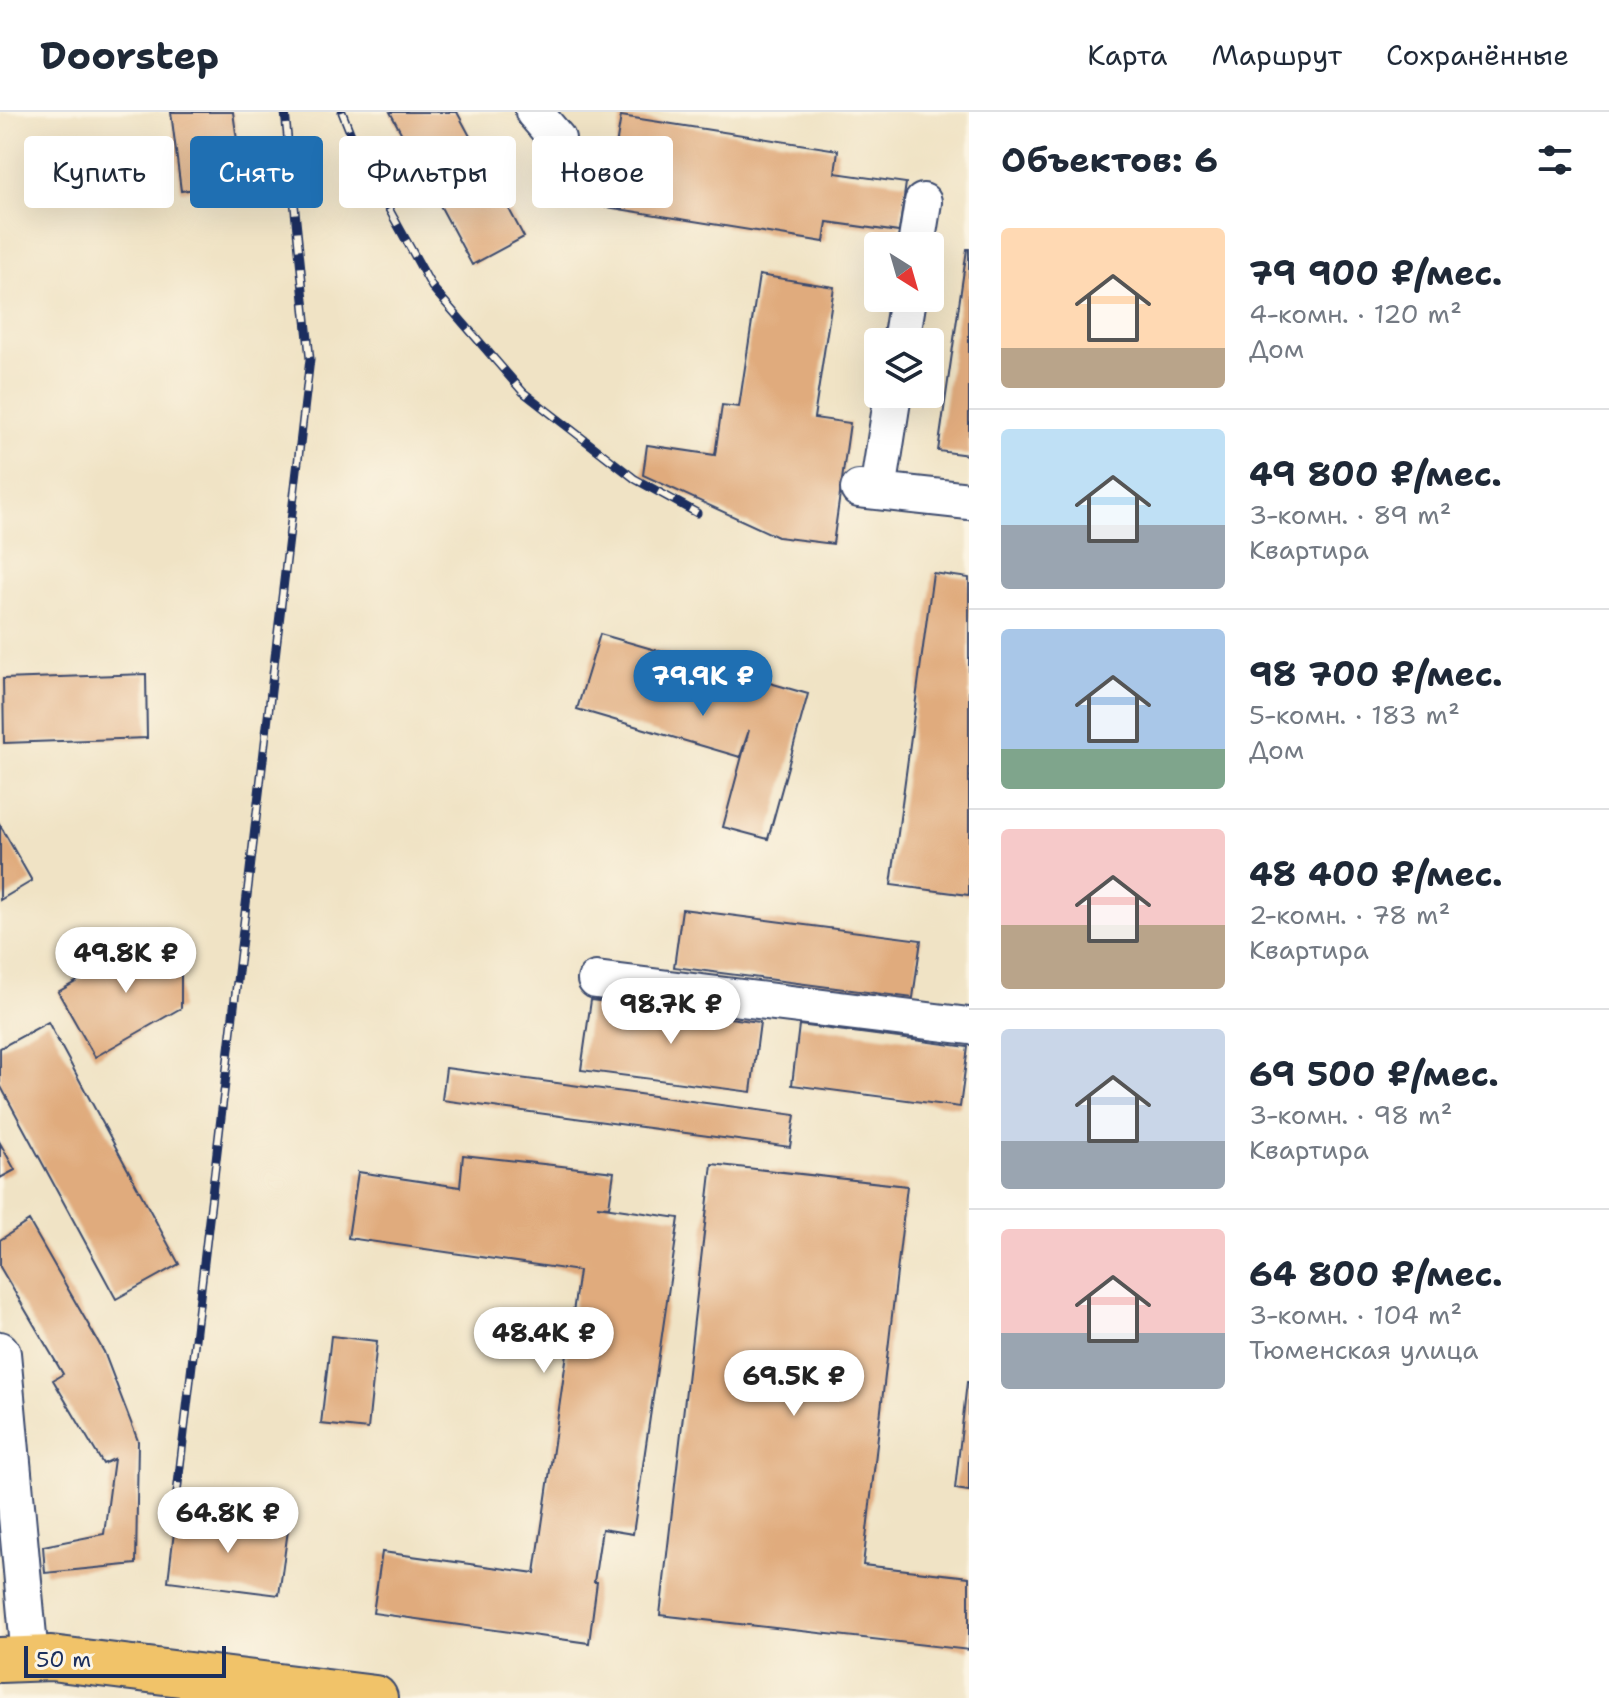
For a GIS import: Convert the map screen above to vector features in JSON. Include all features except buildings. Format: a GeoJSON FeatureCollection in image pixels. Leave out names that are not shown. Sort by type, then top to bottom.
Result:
{"type":"FeatureCollection","features":[{"type":"Feature","properties":{"kind":"main road"},"geometry":{"type":"LineString","coordinates":[[15,1659],[51,1658],[375,1698]]}},
{"type":"Feature","properties":{"kind":"lane"},"geometry":{"type":"LineString","coordinates":[[918,232],[923,202]]}},
{"type":"Feature","properties":{"kind":"lane"},"geometry":{"type":"LineString","coordinates":[[889,408],[868,490],[969,501]]}},
{"type":"Feature","properties":{"kind":"lane"},"geometry":{"type":"LineString","coordinates":[[596,980],[969,1026]]}},
{"type":"Feature","properties":{"kind":"lane"},"geometry":{"type":"LineString","coordinates":[[0,1350],[15,1659]]}},
{"type":"Feature","properties":{"kind":"railway"},"geometry":{"type":"LineString","coordinates":[[176,1501],[310,359],[285,112]]}},
{"type":"Feature","properties":{"kind":"railway"},"geometry":{"type":"LineString","coordinates":[[342,112],[359,155],[432,287],[523,392],[635,479],[697,513]]}}]}
